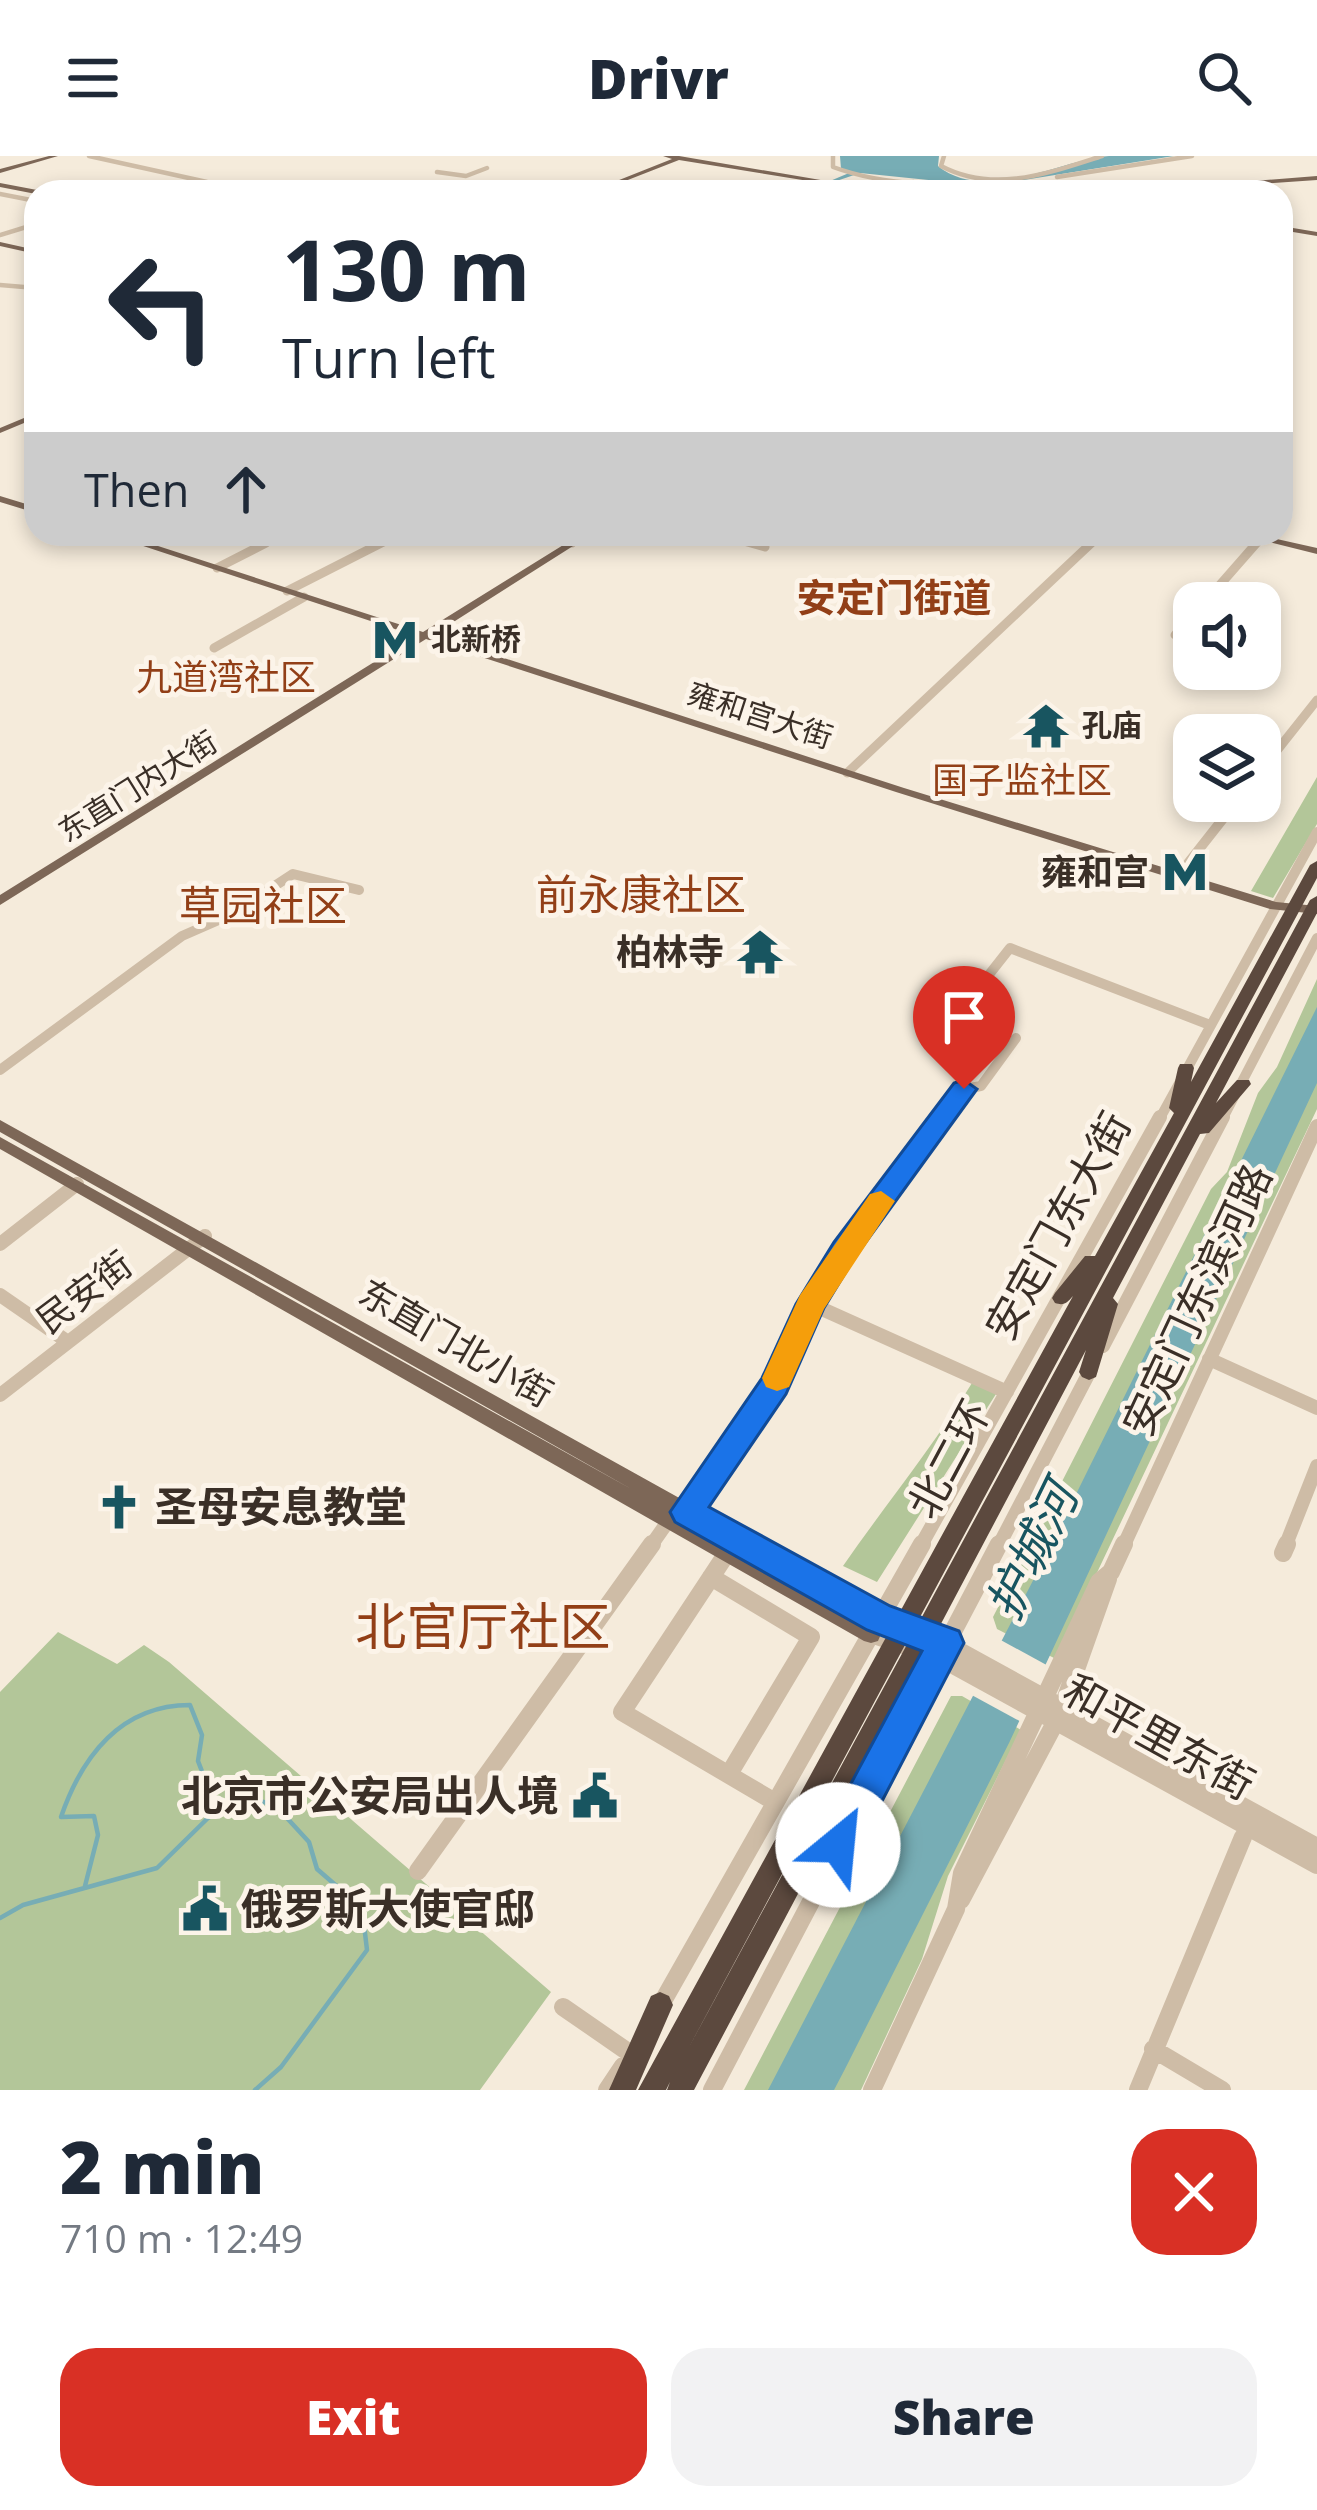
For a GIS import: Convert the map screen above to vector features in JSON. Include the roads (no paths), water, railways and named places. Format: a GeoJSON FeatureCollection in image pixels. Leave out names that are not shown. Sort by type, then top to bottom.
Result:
{"type":"FeatureCollection","features":[{"type":"Feature","properties":{"kind":"highway","name":"北二环"},"geometry":{"type":"LineString","coordinates":[[651,2090],[1071,1361],[1118,1228],[1317,865]]}},
{"type":"Feature","properties":{"kind":"highway","name":"北二环"},"geometry":{"type":"LineString","coordinates":[[680,2090],[1183,1152],[1200,1079],[1317,900]]}},
{"type":"Feature","properties":{"kind":"highway"},"geometry":{"type":"LineString","coordinates":[[1183,1152],[1243,1084]]}},
{"type":"Feature","properties":{"kind":"highway"},"geometry":{"type":"LineString","coordinates":[[1061,1298],[1118,1228]]}},
{"type":"Feature","properties":{"kind":"highway"},"geometry":{"type":"LineString","coordinates":[[622,2090],[660,2005]]}},
{"type":"Feature","properties":{"kind":"main road"},"geometry":{"type":"LineString","coordinates":[[6,169],[52,156]]}},
{"type":"Feature","properties":{"kind":"main road"},"geometry":{"type":"LineString","coordinates":[[666,156],[815,180]]}},
{"type":"Feature","properties":{"kind":"main road"},"geometry":{"type":"LineString","coordinates":[[626,180],[684,157]]}},
{"type":"Feature","properties":{"kind":"main road","name":"雍和宫大街"},"geometry":{"type":"LineString","coordinates":[[149,546],[1273,910]]}},
{"type":"Feature","properties":{"kind":"main road"},"geometry":{"type":"LineString","coordinates":[[419,634],[557,546]]}},
{"type":"Feature","properties":{"kind":"main road","name":"东直门内大街"},"geometry":{"type":"LineString","coordinates":[[0,892],[419,634]]}},
{"type":"Feature","properties":{"kind":"main road","name":"东直门内大街"},"geometry":{"type":"LineString","coordinates":[[0,902],[419,634]]}},
{"type":"Feature","properties":{"kind":"main road","name":"雍和宫大街"},"geometry":{"type":"LineString","coordinates":[[1080,846],[1105,861],[1273,910]]}},
{"type":"Feature","properties":{"kind":"main road"},"geometry":{"type":"LineString","coordinates":[[1273,910],[1317,910]]}},
{"type":"Feature","properties":{"kind":"main road"},"geometry":{"type":"LineString","coordinates":[[1273,910],[1317,920]]}},
{"type":"Feature","properties":{"kind":"main road","name":"东直门北小街"},"geometry":{"type":"LineString","coordinates":[[0,1125],[524,1431],[875,1626]]}},
{"type":"Feature","properties":{"kind":"main road","name":"东直门北小街"},"geometry":{"type":"LineString","coordinates":[[0,1142],[198,1242]]}},
{"type":"Feature","properties":{"kind":"main road","name":"东直门北小街"},"geometry":{"type":"LineString","coordinates":[[678,1516],[727,1553],[875,1626]]}},
{"type":"Feature","properties":{"kind":"street"},"geometry":{"type":"LineString","coordinates":[[89,156],[179,180]]}},
{"type":"Feature","properties":{"kind":"street"},"geometry":{"type":"LineString","coordinates":[[114,162],[133,156]]}},
{"type":"Feature","properties":{"kind":"street"},"geometry":{"type":"LineString","coordinates":[[833,156],[833,166],[845,171],[906,180]]}},
{"type":"Feature","properties":{"kind":"street"},"geometry":{"type":"LineString","coordinates":[[944,156],[941,166],[952,173],[1032,179],[1192,156]]}},
{"type":"Feature","properties":{"kind":"street"},"geometry":{"type":"LineString","coordinates":[[1032,179],[1102,156]]}},
{"type":"Feature","properties":{"kind":"street"},"geometry":{"type":"LineString","coordinates":[[437,172],[466,176],[487,168]]}},
{"type":"Feature","properties":{"kind":"street"},"geometry":{"type":"LineString","coordinates":[[829,180],[845,171]]}},
{"type":"Feature","properties":{"kind":"street"},"geometry":{"type":"LineString","coordinates":[[852,180],[863,175]]}},
{"type":"Feature","properties":{"kind":"street"},"geometry":{"type":"LineString","coordinates":[[217,568],[260,546]]}},
{"type":"Feature","properties":{"kind":"street"},"geometry":{"type":"LineString","coordinates":[[287,591],[375,546]]}},
{"type":"Feature","properties":{"kind":"street"},"geometry":{"type":"LineString","coordinates":[[848,772],[1088,546]]}},
{"type":"Feature","properties":{"kind":"street"},"geometry":{"type":"LineString","coordinates":[[1222,582],[1252,546]]}},
{"type":"Feature","properties":{"kind":"street"},"geometry":{"type":"LineString","coordinates":[[214,648],[304,597]]}},
{"type":"Feature","properties":{"kind":"street"},"geometry":{"type":"LineString","coordinates":[[1281,745],[1317,700]]}},
{"type":"Feature","properties":{"kind":"street"},"geometry":{"type":"LineString","coordinates":[[1178,876],[1220,822]]}},
{"type":"Feature","properties":{"kind":"street","name":"安定门东大街"},"geometry":{"type":"LineString","coordinates":[[607,2090],[660,2005],[1061,1298],[1200,1079],[1207,1030],[1316,835]]}},
{"type":"Feature","properties":{"kind":"street"},"geometry":{"type":"LineString","coordinates":[[0,1070],[182,936],[230,915],[292,874],[359,890]]}},
{"type":"Feature","properties":{"kind":"street"},"geometry":{"type":"LineString","coordinates":[[712,2090],[1041,1462],[1071,1361],[1243,1084],[1317,938]]}},
{"type":"Feature","properties":{"kind":"street"},"geometry":{"type":"LineString","coordinates":[[984,981],[1010,948],[1257,1054]]}},
{"type":"Feature","properties":{"kind":"street"},"geometry":{"type":"LineString","coordinates":[[418,1871],[774,1385],[811,1304],[845,1250],[964,1089],[980,1086],[1016,1037]]}},
{"type":"Feature","properties":{"kind":"street","name":"安定门东滨河路"},"geometry":{"type":"LineString","coordinates":[[872,2090],[956,1909],[962,1873],[1099,1582],[1111,1572],[1317,1126]]}},
{"type":"Feature","properties":{"kind":"street"},"geometry":{"type":"LineString","coordinates":[[0,1244],[77,1184]]}},
{"type":"Feature","properties":{"kind":"street","name":"民安街"},"geometry":{"type":"LineString","coordinates":[[0,1395],[198,1242]]}},
{"type":"Feature","properties":{"kind":"street"},"geometry":{"type":"LineString","coordinates":[[0,1294],[68,1342]]}},
{"type":"Feature","properties":{"kind":"street"},"geometry":{"type":"LineString","coordinates":[[811,1304],[1007,1392]]}},
{"type":"Feature","properties":{"kind":"street"},"geometry":{"type":"LineString","coordinates":[[1209,1359],[1317,1408]]}},
{"type":"Feature","properties":{"kind":"street"},"geometry":{"type":"LineString","coordinates":[[983,1435],[1041,1462]]}},
{"type":"Feature","properties":{"kind":"street"},"geometry":{"type":"LineString","coordinates":[[1283,1553],[1317,1466]]}},
{"type":"Feature","properties":{"kind":"street"},"geometry":{"type":"LineString","coordinates":[[921,1543],[982,1575]]}},
{"type":"Feature","properties":{"kind":"street"},"geometry":{"type":"LineString","coordinates":[[727,1553],[622,1712],[775,1802]]}},
{"type":"Feature","properties":{"kind":"street"},"geometry":{"type":"LineString","coordinates":[[956,1909],[1053,1710],[1111,1572]]}},
{"type":"Feature","properties":{"kind":"street"},"geometry":{"type":"LineString","coordinates":[[711,1577],[811,1637],[729,1774]]}},
{"type":"Feature","properties":{"kind":"street","name":"和平里东街"},"geometry":{"type":"LineString","coordinates":[[875,1626],[942,1650],[1317,1847]]}},
{"type":"Feature","properties":{"kind":"street"},"geometry":{"type":"LineString","coordinates":[[858,1657],[921,1691]]}},
{"type":"Feature","properties":{"kind":"street","name":"和平里东街"},"geometry":{"type":"LineString","coordinates":[[1053,1710],[1317,1865]]}},
{"type":"Feature","properties":{"kind":"street"},"geometry":{"type":"LineString","coordinates":[[1138,2090],[1243,1837]]}},
{"type":"Feature","properties":{"kind":"street"},"geometry":{"type":"LineString","coordinates":[[753,1841],[817,1883]]}},
{"type":"Feature","properties":{"kind":"street"},"geometry":{"type":"LineString","coordinates":[[563,2007],[631,2054]]}},
{"type":"Feature","properties":{"kind":"street"},"geometry":{"type":"LineString","coordinates":[[1153,2049],[1222,2090]]}},
{"type":"Feature","properties":{"kind":"water"},"geometry":{"type":"Polygon","coordinates":[[[840,156],[939,156],[938,166],[973,180],[860,173],[832,180],[849,173],[841,169],[840,156]]]}},
{"type":"Feature","properties":{"kind":"water"},"geometry":{"type":"Polygon","coordinates":[[[1109,156],[1174,156],[1024,180],[1006,180],[1109,156]]]}},
{"type":"Feature","properties":{"kind":"water"},"geometry":{"type":"Polygon","coordinates":[[[1317,1007],[1317,1083],[1009,1743],[845,2069],[834,2090],[768,2090],[1039,1569],[1317,1007]]]}},
{"type":"Feature","properties":{"kind":"waterway"},"geometry":{"type":"LineString","coordinates":[[85,1886],[98,1835],[94,1816],[61,1817],[80,1774],[124,1724],[166,1707],[190,1705],[202,1735],[198,1761],[208,1787],[208,1814]]}},
{"type":"Feature","properties":{"kind":"waterway"},"geometry":{"type":"LineString","coordinates":[[0,1918],[23,1905],[157,1868],[208,1818],[244,1797],[275,1805],[309,1842],[317,1869],[362,1908],[367,1950],[281,2067],[255,2090]]}},
{"type":"Feature","properties":{"kind":"place","name":"北新桥"},"geometry":{"type":"Point","coordinates":[395,640]}},
{"type":"Feature","properties":{"kind":"place","name":"孔庙"},"geometry":{"type":"Point","coordinates":[1046,726]}},
{"type":"Feature","properties":{"kind":"place","name":"雍和宫"},"geometry":{"type":"Point","coordinates":[1185,872]}},
{"type":"Feature","properties":{"kind":"place","name":"柏林寺"},"geometry":{"type":"Point","coordinates":[760,952]}},
{"type":"Feature","properties":{"kind":"place","name":"圣母安息教堂"},"geometry":{"type":"Point","coordinates":[119,1507]}},
{"type":"Feature","properties":{"kind":"place","name":"北京市公安局出人境"},"geometry":{"type":"Point","coordinates":[595,1796]}},
{"type":"Feature","properties":{"kind":"place","name":"俄罗斯大使官邸"},"geometry":{"type":"Point","coordinates":[205,1909]}},
{"type":"Feature","properties":{"kind":"district","name":"安定门街道"},"geometry":{"type":"Point","coordinates":[894,598]}},
{"type":"Feature","properties":{"kind":"district","name":"九道湾社区"},"geometry":{"type":"Point","coordinates":[226,677]}},
{"type":"Feature","properties":{"kind":"district","name":"国子监社区"},"geometry":{"type":"Point","coordinates":[1022,780]}},
{"type":"Feature","properties":{"kind":"district","name":"前永康社区"},"geometry":{"type":"Point","coordinates":[641,895]}},
{"type":"Feature","properties":{"kind":"district","name":"草园社区"},"geometry":{"type":"Point","coordinates":[263,906]}},
{"type":"Feature","properties":{"kind":"district","name":"北官厅社区"},"geometry":{"type":"Point","coordinates":[483,1627]}},
{"type":"Feature","properties":{"kind":"water label","name":"护城河"},"geometry":{"type":"Point","coordinates":[1032,1551]}}]}
